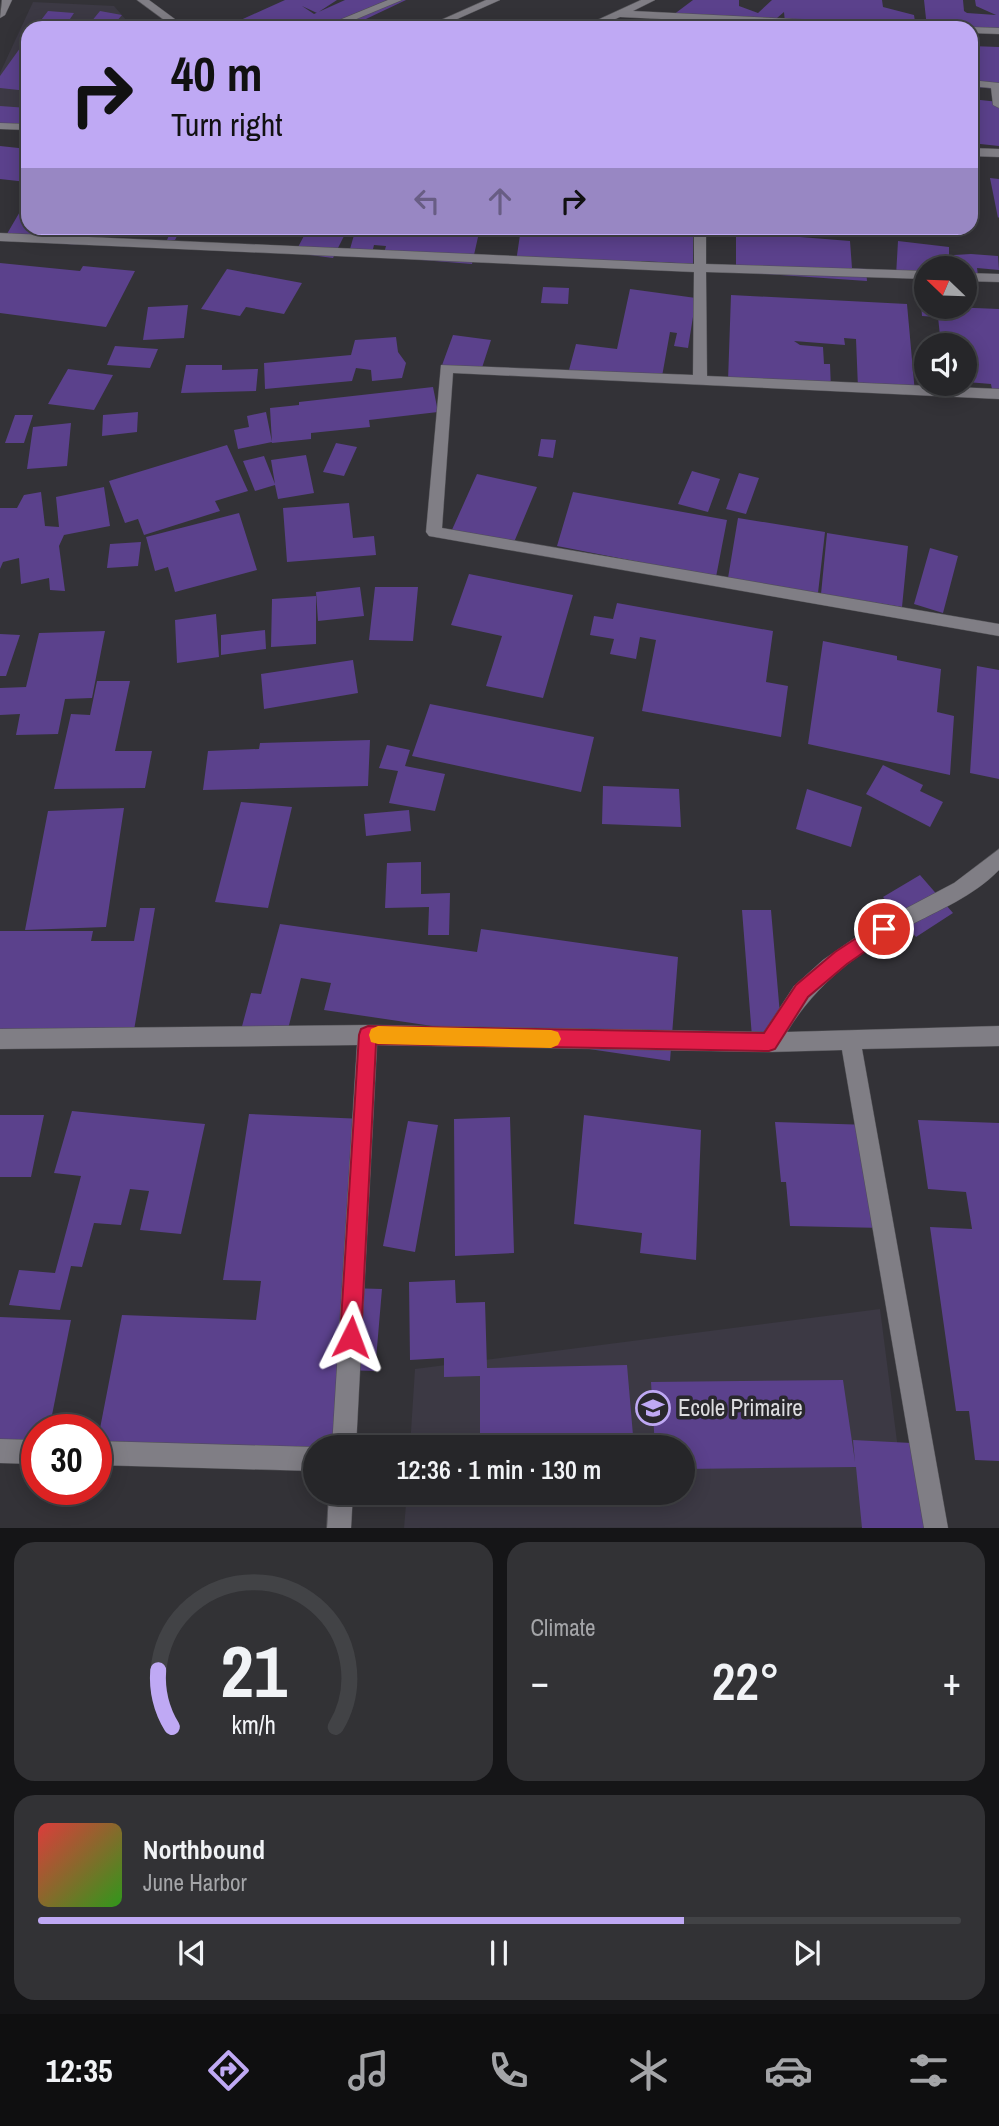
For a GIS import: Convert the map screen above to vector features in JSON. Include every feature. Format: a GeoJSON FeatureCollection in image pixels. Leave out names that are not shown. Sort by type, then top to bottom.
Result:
{"type":"FeatureCollection","features":[{"type":"Feature","properties":{"kind":"street"},"geometry":{"type":"LineString","coordinates":[[0,16],[7,0]]}},
{"type":"Feature","properties":{"kind":"street"},"geometry":{"type":"LineString","coordinates":[[142,0],[172,21]]}},
{"type":"Feature","properties":{"kind":"street"},"geometry":{"type":"LineString","coordinates":[[342,21],[397,0]]}},
{"type":"Feature","properties":{"kind":"street"},"geometry":{"type":"LineString","coordinates":[[445,21],[495,0]]}},
{"type":"Feature","properties":{"kind":"street"},"geometry":{"type":"LineString","coordinates":[[603,21],[650,0]]}},
{"type":"Feature","properties":{"kind":"street"},"geometry":{"type":"LineString","coordinates":[[622,14],[768,21]]}},
{"type":"Feature","properties":{"kind":"street"},"geometry":{"type":"LineString","coordinates":[[978,30],[999,31]]}},
{"type":"Feature","properties":{"kind":"street"},"geometry":{"type":"LineString","coordinates":[[978,84],[997,86],[999,105]]}},
{"type":"Feature","properties":{"kind":"street"},"geometry":{"type":"LineString","coordinates":[[0,126],[21,127]]}},
{"type":"Feature","properties":{"kind":"street"},"geometry":{"type":"LineString","coordinates":[[978,152],[999,153]]}},
{"type":"Feature","properties":{"kind":"street"},"geometry":{"type":"LineString","coordinates":[[191,245],[193,235]]}},
{"type":"Feature","properties":{"kind":"street"},"geometry":{"type":"LineString","coordinates":[[700,235],[700,379]]}},
{"type":"Feature","properties":{"kind":"street"},"geometry":{"type":"LineString","coordinates":[[0,237],[699,268],[914,275]]}},
{"type":"Feature","properties":{"kind":"street"},"geometry":{"type":"LineString","coordinates":[[977,277],[999,278]]}},
{"type":"Feature","properties":{"kind":"street"},"geometry":{"type":"LineString","coordinates":[[999,394],[446,368],[434,532],[999,630]]}},
{"type":"Feature","properties":{"kind":"street"},"geometry":{"type":"LineString","coordinates":[[769,1042],[802,991],[841,958],[884,929],[948,897],[986,872],[999,857]]}},
{"type":"Feature","properties":{"kind":"street"},"geometry":{"type":"LineString","coordinates":[[345,1435],[368,1035]]}},
{"type":"Feature","properties":{"kind":"street"},"geometry":{"type":"LineString","coordinates":[[0,1039],[368,1035],[851,1042],[999,1036]]}},
{"type":"Feature","properties":{"kind":"street"},"geometry":{"type":"LineString","coordinates":[[851,1042],[936,1528]]}},
{"type":"Feature","properties":{"kind":"street"},"geometry":{"type":"LineString","coordinates":[[0,1451],[21,1452]]}},
{"type":"Feature","properties":{"kind":"street"},"geometry":{"type":"LineString","coordinates":[[112,1453],[303,1459]]}},
{"type":"Feature","properties":{"kind":"street"},"geometry":{"type":"LineString","coordinates":[[339,1528],[340,1505]]}},
{"type":"Feature","properties":{"kind":"shaded area"},"geometry":{"type":"Polygon","coordinates":[[[33,2],[114,6],[127,21],[24,21],[33,2]]]}},
{"type":"Feature","properties":{"kind":"shaded area"},"geometry":{"type":"Polygon","coordinates":[[[21,28],[21,122],[0,121],[0,73],[21,28]]]}},
{"type":"Feature","properties":{"kind":"shaded area","name":"Ecole Primaire"},"geometry":{"type":"Polygon","coordinates":[[[880,1309],[908,1527],[404,1528],[406,1505],[695,1505],[695,1435],[411,1435],[415,1369],[880,1309]]]}},
{"type":"Feature","properties":{"kind":"building"},"geometry":{"type":"Polygon","coordinates":[[[285,0],[337,0],[319,12],[345,0],[406,0],[362,21],[238,21],[285,0]]]}},
{"type":"Feature","properties":{"kind":"building"},"geometry":{"type":"Polygon","coordinates":[[[693,0],[739,0],[739,6],[758,13],[772,0],[882,0],[883,7],[914,15],[915,21],[785,21],[784,12],[774,21],[669,18],[693,0]]]}},
{"type":"Feature","properties":{"kind":"building"},"geometry":{"type":"Polygon","coordinates":[[[924,0],[963,0],[964,11],[967,13],[996,15],[976,6],[975,0],[999,0],[999,33],[978,29],[978,21],[926,21],[924,0]]]}},
{"type":"Feature","properties":{"kind":"building"},"geometry":{"type":"Polygon","coordinates":[[[48,11],[74,13],[69,21],[40,21],[48,11]]]}},
{"type":"Feature","properties":{"kind":"building"},"geometry":{"type":"Polygon","coordinates":[[[100,11],[122,15],[117,21],[92,21],[100,11]]]}},
{"type":"Feature","properties":{"kind":"building"},"geometry":{"type":"Polygon","coordinates":[[[978,46],[999,47],[999,89],[978,88],[978,46]]]}},
{"type":"Feature","properties":{"kind":"building"},"geometry":{"type":"Polygon","coordinates":[[[21,47],[21,90],[0,88],[0,76],[21,47]]]}},
{"type":"Feature","properties":{"kind":"building"},"geometry":{"type":"Polygon","coordinates":[[[978,100],[999,102],[999,146],[978,144],[978,100]]]}},
{"type":"Feature","properties":{"kind":"building"},"geometry":{"type":"Polygon","coordinates":[[[0,106],[21,108],[21,130],[0,128],[0,106]]]}},
{"type":"Feature","properties":{"kind":"building"},"geometry":{"type":"Polygon","coordinates":[[[0,146],[21,148],[21,181],[0,179],[0,146]]]}},
{"type":"Feature","properties":{"kind":"building"},"geometry":{"type":"Polygon","coordinates":[[[990,178],[999,179],[998,218],[990,178]]]}},
{"type":"Feature","properties":{"kind":"building"},"geometry":{"type":"Polygon","coordinates":[[[21,210],[21,235],[86,235],[80,245],[4,239],[21,210]]]}},
{"type":"Feature","properties":{"kind":"building"},"geometry":{"type":"Polygon","coordinates":[[[169,235],[178,235],[175,240],[167,240],[169,235]]]}},
{"type":"Feature","properties":{"kind":"building"},"geometry":{"type":"Polygon","coordinates":[[[304,235],[344,235],[333,258],[295,253],[304,235]]]}},
{"type":"Feature","properties":{"kind":"building"},"geometry":{"type":"Polygon","coordinates":[[[354,235],[478,235],[472,264],[383,257],[386,246],[374,245],[371,257],[348,256],[354,235]]]}},
{"type":"Feature","properties":{"kind":"building"},"geometry":{"type":"Polygon","coordinates":[[[520,235],[693,235],[693,264],[641,261],[640,269],[516,262],[520,235]]]}},
{"type":"Feature","properties":{"kind":"building"},"geometry":{"type":"Polygon","coordinates":[[[736,235],[800,235],[850,241],[852,268],[866,269],[867,281],[736,272],[736,235]]]}},
{"type":"Feature","properties":{"kind":"building"},"geometry":{"type":"Polygon","coordinates":[[[898,241],[949,247],[949,256],[914,256],[914,278],[896,276],[898,241]]]}},
{"type":"Feature","properties":{"kind":"building"},"geometry":{"type":"Polygon","coordinates":[[[954,255],[998,256],[999,270],[977,268],[977,256],[954,255]]]}},
{"type":"Feature","properties":{"kind":"building"},"geometry":{"type":"Polygon","coordinates":[[[0,263],[80,271],[83,266],[135,271],[106,327],[0,313],[0,263]]]}},
{"type":"Feature","properties":{"kind":"building"},"geometry":{"type":"Polygon","coordinates":[[[227,269],[302,283],[284,314],[246,307],[240,316],[201,309],[227,269]]]}},
{"type":"Feature","properties":{"kind":"building"},"geometry":{"type":"Polygon","coordinates":[[[543,287],[569,288],[568,304],[541,303],[543,287]]]}},
{"type":"Feature","properties":{"kind":"building"},"geometry":{"type":"Polygon","coordinates":[[[630,289],[696,298],[688,348],[674,346],[677,333],[670,332],[661,382],[569,370],[576,344],[617,349],[630,289]]]}},
{"type":"Feature","properties":{"kind":"building"},"geometry":{"type":"Polygon","coordinates":[[[731,295],[907,304],[914,393],[858,388],[856,339],[844,338],[845,345],[794,341],[800,345],[823,347],[824,364],[830,364],[831,389],[728,381],[731,295]]]}},
{"type":"Feature","properties":{"kind":"building"},"geometry":{"type":"Polygon","coordinates":[[[188,305],[184,338],[143,340],[148,307],[188,305]]]}},
{"type":"Feature","properties":{"kind":"building"},"geometry":{"type":"Polygon","coordinates":[[[977,308],[999,309],[999,395],[993,395],[991,384],[977,383],[977,333],[940,333],[938,319],[977,319],[977,308]]]}},
{"type":"Feature","properties":{"kind":"building"},"geometry":{"type":"Polygon","coordinates":[[[453,335],[491,340],[480,374],[441,368],[453,335]]]}},
{"type":"Feature","properties":{"kind":"building"},"geometry":{"type":"Polygon","coordinates":[[[396,337],[398,352],[406,363],[402,378],[372,381],[371,370],[356,368],[352,381],[265,389],[264,363],[351,355],[355,340],[396,337]]]}},
{"type":"Feature","properties":{"kind":"building"},"geometry":{"type":"Polygon","coordinates":[[[115,346],[158,349],[150,368],[107,365],[115,346]]]}},
{"type":"Feature","properties":{"kind":"building"},"geometry":{"type":"Polygon","coordinates":[[[186,365],[222,365],[222,370],[258,369],[256,391],[181,393],[186,365]]]}},
{"type":"Feature","properties":{"kind":"building"},"geometry":{"type":"Polygon","coordinates":[[[68,369],[113,375],[94,410],[48,404],[68,369]]]}},
{"type":"Feature","properties":{"kind":"building"},"geometry":{"type":"Polygon","coordinates":[[[433,387],[438,412],[369,420],[370,427],[311,433],[311,439],[272,443],[270,408],[299,405],[299,402],[433,387]]]}},
{"type":"Feature","properties":{"kind":"building"},"geometry":{"type":"Polygon","coordinates":[[[138,412],[137,432],[102,436],[103,415],[138,412]]]}},
{"type":"Feature","properties":{"kind":"building"},"geometry":{"type":"Polygon","coordinates":[[[266,412],[272,442],[238,449],[234,430],[249,427],[247,416],[266,412]]]}},
{"type":"Feature","properties":{"kind":"building"},"geometry":{"type":"Polygon","coordinates":[[[15,415],[33,415],[24,443],[5,443],[15,415]]]}},
{"type":"Feature","properties":{"kind":"building"},"geometry":{"type":"Polygon","coordinates":[[[71,423],[67,466],[27,469],[33,427],[71,423]]]}},
{"type":"Feature","properties":{"kind":"building"},"geometry":{"type":"Polygon","coordinates":[[[541,439],[556,440],[553,458],[538,456],[541,439]]]}},
{"type":"Feature","properties":{"kind":"building"},"geometry":{"type":"Polygon","coordinates":[[[336,443],[357,447],[344,476],[323,472],[336,443]]]}},
{"type":"Feature","properties":{"kind":"building"},"geometry":{"type":"Polygon","coordinates":[[[227,445],[248,491],[215,501],[220,511],[144,535],[138,519],[125,523],[109,481],[227,445]]]}},
{"type":"Feature","properties":{"kind":"building"},"geometry":{"type":"Polygon","coordinates":[[[306,455],[314,493],[278,499],[275,485],[255,491],[243,461],[264,456],[275,484],[271,460],[306,455]]]}},
{"type":"Feature","properties":{"kind":"building"},"geometry":{"type":"Polygon","coordinates":[[[692,471],[720,479],[708,512],[678,504],[692,471]]]}},
{"type":"Feature","properties":{"kind":"building"},"geometry":{"type":"Polygon","coordinates":[[[739,473],[759,478],[746,514],[726,509],[739,473]]]}},
{"type":"Feature","properties":{"kind":"building"},"geometry":{"type":"Polygon","coordinates":[[[477,474],[537,487],[512,547],[451,532],[477,474]]]}},
{"type":"Feature","properties":{"kind":"building"},"geometry":{"type":"Polygon","coordinates":[[[104,487],[110,526],[64,535],[59,546],[65,591],[50,590],[49,578],[21,584],[19,558],[3,562],[0,569],[0,508],[17,508],[24,495],[41,492],[45,526],[59,527],[56,497],[104,487]]]}},
{"type":"Feature","properties":{"kind":"building"},"geometry":{"type":"Polygon","coordinates":[[[573,492],[727,520],[716,577],[557,546],[573,492]]]}},
{"type":"Feature","properties":{"kind":"building"},"geometry":{"type":"Polygon","coordinates":[[[349,503],[353,538],[374,536],[376,555],[287,562],[283,508],[349,503]]]}},
{"type":"Feature","properties":{"kind":"building"},"geometry":{"type":"Polygon","coordinates":[[[239,513],[257,570],[175,592],[168,567],[155,571],[146,537],[239,513]]]}},
{"type":"Feature","properties":{"kind":"building"},"geometry":{"type":"Polygon","coordinates":[[[738,518],[825,532],[818,593],[728,578],[738,518]]]}},
{"type":"Feature","properties":{"kind":"building"},"geometry":{"type":"Polygon","coordinates":[[[827,533],[908,546],[902,607],[821,594],[827,533]]]}},
{"type":"Feature","properties":{"kind":"building"},"geometry":{"type":"Polygon","coordinates":[[[141,542],[138,566],[107,568],[110,544],[141,542]]]}},
{"type":"Feature","properties":{"kind":"building"},"geometry":{"type":"Polygon","coordinates":[[[930,548],[958,556],[943,613],[914,604],[930,548]]]}},
{"type":"Feature","properties":{"kind":"building"},"geometry":{"type":"Polygon","coordinates":[[[469,574],[573,595],[543,698],[486,686],[502,636],[451,625],[469,574]]]}},
{"type":"Feature","properties":{"kind":"building"},"geometry":{"type":"Polygon","coordinates":[[[360,587],[364,616],[318,621],[316,592],[360,587]]]}},
{"type":"Feature","properties":{"kind":"building"},"geometry":{"type":"Polygon","coordinates":[[[375,587],[418,587],[413,641],[369,640],[375,587]]]}},
{"type":"Feature","properties":{"kind":"building"},"geometry":{"type":"Polygon","coordinates":[[[316,596],[316,644],[271,647],[272,599],[316,596]]]}},
{"type":"Feature","properties":{"kind":"building"},"geometry":{"type":"Polygon","coordinates":[[[617,603],[773,631],[766,682],[788,686],[781,737],[642,711],[656,640],[640,637],[636,659],[610,654],[614,639],[590,635],[594,616],[613,619],[617,603]]]}},
{"type":"Feature","properties":{"kind":"building"},"geometry":{"type":"Polygon","coordinates":[[[216,614],[219,657],[177,663],[175,620],[216,614]]]}},
{"type":"Feature","properties":{"kind":"building"},"geometry":{"type":"Polygon","coordinates":[[[265,630],[266,649],[221,655],[221,635],[265,630]]]}},
{"type":"Feature","properties":{"kind":"building"},"geometry":{"type":"Polygon","coordinates":[[[105,631],[92,698],[65,699],[58,734],[16,735],[20,714],[0,715],[0,688],[26,687],[39,633],[105,631]]]}},
{"type":"Feature","properties":{"kind":"building"},"geometry":{"type":"Polygon","coordinates":[[[0,634],[20,635],[6,676],[0,676],[0,634]]]}},
{"type":"Feature","properties":{"kind":"building"},"geometry":{"type":"Polygon","coordinates":[[[823,641],[897,656],[897,660],[941,669],[937,712],[954,716],[950,775],[808,744],[823,641]]]}},
{"type":"Feature","properties":{"kind":"building"},"geometry":{"type":"Polygon","coordinates":[[[353,660],[358,693],[264,709],[261,674],[353,660]]]}},
{"type":"Feature","properties":{"kind":"building"},"geometry":{"type":"Polygon","coordinates":[[[977,666],[999,670],[999,779],[970,773],[977,666]]]}},
{"type":"Feature","properties":{"kind":"building"},"geometry":{"type":"Polygon","coordinates":[[[97,681],[130,681],[115,751],[152,751],[145,788],[54,789],[71,714],[90,715],[97,681]]]}},
{"type":"Feature","properties":{"kind":"building"},"geometry":{"type":"Polygon","coordinates":[[[430,704],[594,737],[581,792],[412,756],[430,704]]]}},
{"type":"Feature","properties":{"kind":"building"},"geometry":{"type":"Polygon","coordinates":[[[370,740],[368,786],[203,790],[208,751],[259,749],[260,743],[370,740]]]}},
{"type":"Feature","properties":{"kind":"building"},"geometry":{"type":"Polygon","coordinates":[[[387,745],[410,750],[405,766],[445,774],[435,811],[389,803],[398,771],[379,768],[387,745]]]}},
{"type":"Feature","properties":{"kind":"building"},"geometry":{"type":"Polygon","coordinates":[[[883,765],[923,785],[920,791],[943,802],[930,827],[866,794],[883,765]]]}},
{"type":"Feature","properties":{"kind":"building"},"geometry":{"type":"Polygon","coordinates":[[[603,786],[679,789],[681,827],[602,824],[603,786]]]}},
{"type":"Feature","properties":{"kind":"building"},"geometry":{"type":"Polygon","coordinates":[[[807,789],[862,807],[851,847],[796,829],[807,789]]]}},
{"type":"Feature","properties":{"kind":"building"},"geometry":{"type":"Polygon","coordinates":[[[241,802],[292,807],[268,908],[215,902],[241,802]]]}},
{"type":"Feature","properties":{"kind":"building"},"geometry":{"type":"Polygon","coordinates":[[[124,808],[106,927],[25,930],[48,811],[124,808]]]}},
{"type":"Feature","properties":{"kind":"building"},"geometry":{"type":"Polygon","coordinates":[[[409,810],[411,831],[366,836],[364,814],[409,810]]]}},
{"type":"Feature","properties":{"kind":"building"},"geometry":{"type":"Polygon","coordinates":[[[421,862],[421,894],[450,893],[449,935],[428,935],[429,907],[385,908],[387,863],[421,862]]]}},
{"type":"Feature","properties":{"kind":"building"},"geometry":{"type":"Polygon","coordinates":[[[920,875],[953,913],[916,937],[883,897],[920,875]]]}},
{"type":"Feature","properties":{"kind":"building"},"geometry":{"type":"Polygon","coordinates":[[[140,908],[155,908],[133,1036],[0,1036],[0,931],[93,931],[91,941],[134,941],[140,908]]]}},
{"type":"Feature","properties":{"kind":"building"},"geometry":{"type":"Polygon","coordinates":[[[742,910],[771,910],[782,1038],[752,1037],[742,910]]]}},
{"type":"Feature","properties":{"kind":"building"},"geometry":{"type":"Polygon","coordinates":[[[280,924],[477,952],[481,929],[678,957],[670,1061],[324,1010],[331,983],[301,978],[286,1037],[241,1030],[251,993],[261,994],[280,924]]]}},
{"type":"Feature","properties":{"kind":"building"},"geometry":{"type":"Polygon","coordinates":[[[72,1111],[205,1124],[181,1234],[140,1230],[149,1191],[130,1189],[121,1225],[94,1223],[82,1267],[71,1266],[60,1310],[9,1305],[19,1270],[55,1273],[81,1176],[54,1173],[72,1111]]]}},
{"type":"Feature","properties":{"kind":"building"},"geometry":{"type":"Polygon","coordinates":[[[249,1114],[364,1119],[348,1288],[382,1289],[375,1371],[343,1370],[336,1435],[303,1435],[303,1466],[112,1450],[112,1414],[103,1414],[122,1315],[256,1320],[261,1281],[223,1280],[249,1114]]]}},
{"type":"Feature","properties":{"kind":"building"},"geometry":{"type":"Polygon","coordinates":[[[0,1115],[44,1115],[31,1177],[0,1177],[0,1115]]]}},
{"type":"Feature","properties":{"kind":"building"},"geometry":{"type":"Polygon","coordinates":[[[584,1115],[701,1130],[696,1260],[640,1253],[642,1233],[574,1224],[584,1115]]]}},
{"type":"Feature","properties":{"kind":"building"},"geometry":{"type":"Polygon","coordinates":[[[510,1117],[514,1253],[455,1256],[454,1119],[510,1117]]]}},
{"type":"Feature","properties":{"kind":"building"},"geometry":{"type":"Polygon","coordinates":[[[918,1120],[999,1123],[999,1461],[975,1460],[969,1411],[956,1411],[930,1227],[972,1229],[966,1192],[928,1189],[918,1120]]]}},
{"type":"Feature","properties":{"kind":"building"},"geometry":{"type":"Polygon","coordinates":[[[408,1121],[438,1125],[415,1252],[383,1246],[408,1121]]]}},
{"type":"Feature","properties":{"kind":"building"},"geometry":{"type":"Polygon","coordinates":[[[775,1122],[870,1125],[884,1228],[790,1226],[786,1182],[781,1182],[775,1122]]]}},
{"type":"Feature","properties":{"kind":"building"},"geometry":{"type":"Polygon","coordinates":[[[455,1280],[456,1303],[485,1302],[487,1368],[627,1365],[633,1435],[480,1435],[480,1376],[444,1377],[444,1358],[410,1360],[409,1282],[455,1280]]]}},
{"type":"Feature","properties":{"kind":"building"},"geometry":{"type":"Polygon","coordinates":[[[0,1317],[71,1320],[52,1414],[21,1414],[21,1457],[0,1456],[0,1317]]]}},
{"type":"Feature","properties":{"kind":"building"},"geometry":{"type":"Polygon","coordinates":[[[843,1380],[855,1462],[853,1440],[931,1444],[942,1528],[862,1528],[856,1467],[695,1469],[695,1435],[654,1435],[651,1382],[843,1380]]]}},
{"type":"Feature","properties":{"kind":"slow traffic"},"geometry":{"type":"LineString","coordinates":[[378,1035],[551,1039]]}},
{"type":"Feature","properties":{"kind":"place","name":"Ecole Primaire"},"geometry":{"type":"Point","coordinates":[653,1408]}},
{"type":"Feature","properties":{"kind":"route"},"geometry":{"type":"LineString","coordinates":[[351,1337],[368,1035],[769,1042],[802,991],[841,958],[884,929]]}}]}
